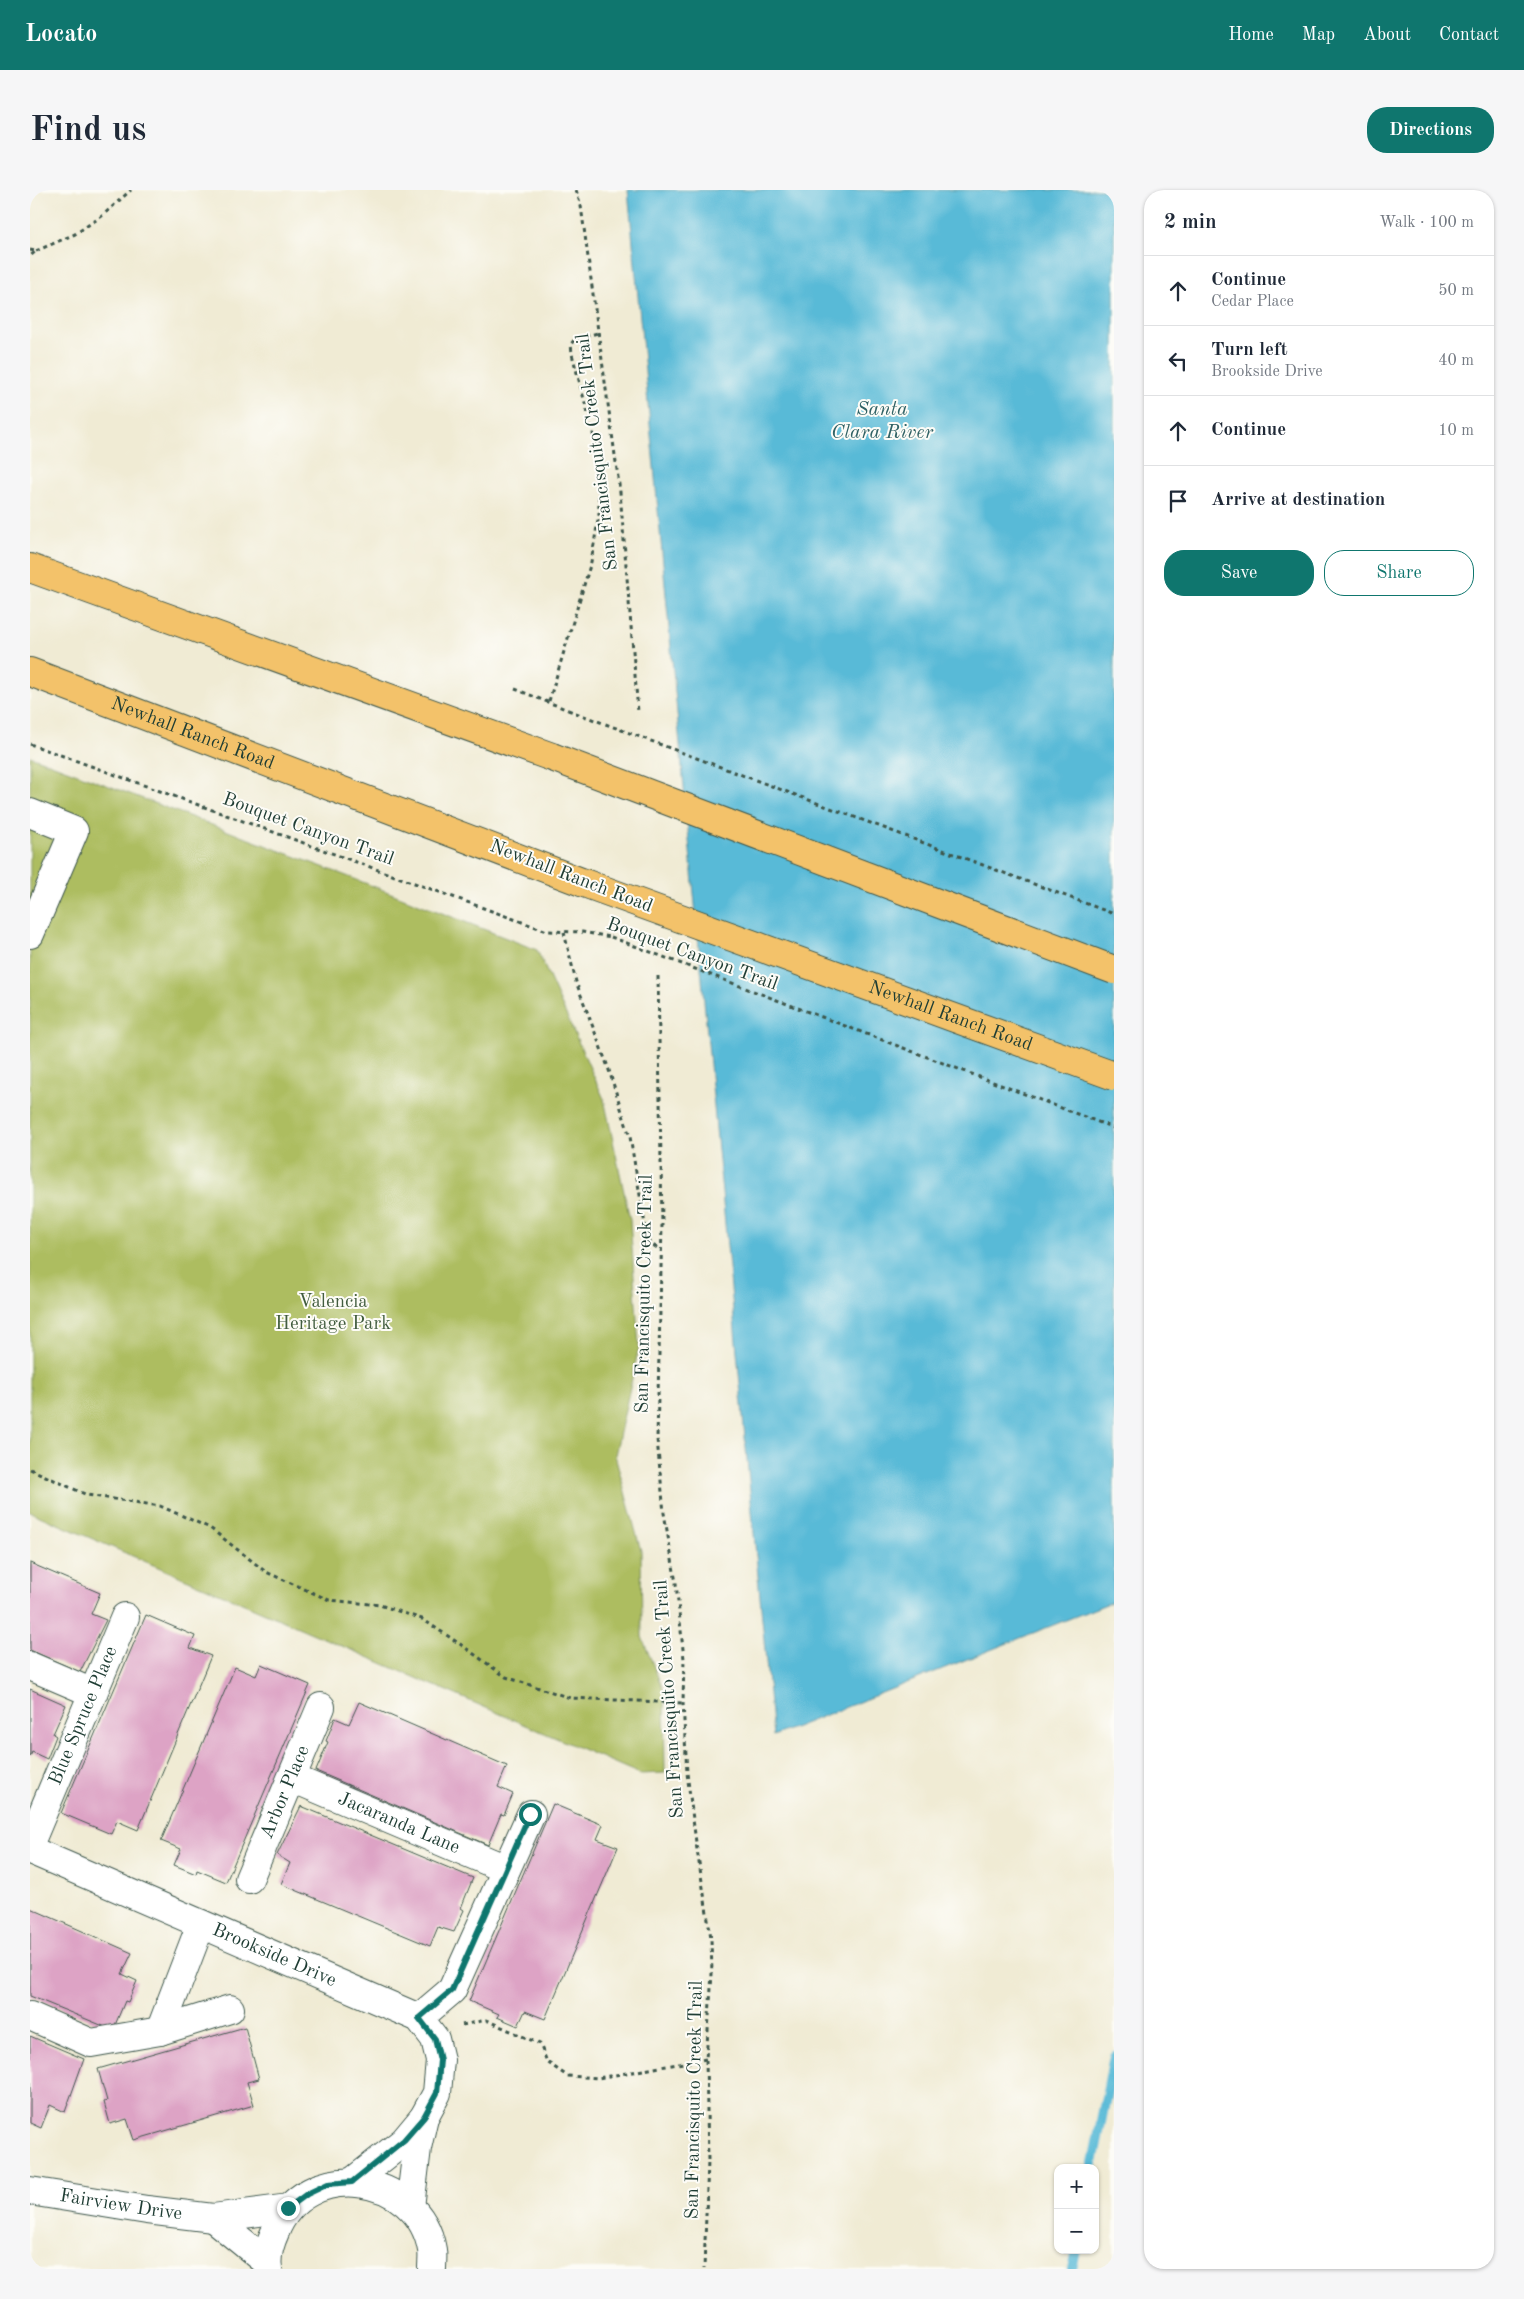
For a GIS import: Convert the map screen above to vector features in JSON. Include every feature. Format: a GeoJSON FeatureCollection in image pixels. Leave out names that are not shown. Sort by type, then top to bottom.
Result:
{"type":"FeatureCollection","features":[{"type":"Feature","properties":{"kind":"main road"},"geometry":{"type":"LineString","coordinates":[[30,568],[552,757],[1114,970]]}},
{"type":"Feature","properties":{"kind":"main road","name":"Newhall Ranch Road"},"geometry":{"type":"LineString","coordinates":[[30,672],[584,883],[1114,1076]]}},
{"type":"Feature","properties":{"kind":"street"},"geometry":{"type":"LineString","coordinates":[[30,813],[74,831],[30,934]]}},
{"type":"Feature","properties":{"kind":"street","name":"Blue Spruce Place"},"geometry":{"type":"LineString","coordinates":[[30,1842],[125,1617]]}},
{"type":"Feature","properties":{"kind":"street"},"geometry":{"type":"LineString","coordinates":[[30,1666],[94,1693]]}},
{"type":"Feature","properties":{"kind":"street","name":"Arbor Place"},"geometry":{"type":"LineString","coordinates":[[249,1879],[321,1707]]}},
{"type":"Feature","properties":{"kind":"street","name":"Jacaranda Lane"},"geometry":{"type":"LineString","coordinates":[[292,1778],[506,1869]]}},
{"type":"Feature","properties":{"kind":"street"},"geometry":{"type":"LineString","coordinates":[[419,2018],[452,1990],[530,1814]]}},
{"type":"Feature","properties":{"kind":"street","name":"Brookside Drive"},"geometry":{"type":"LineString","coordinates":[[30,1850],[419,2018],[435,2039],[440,2060],[437,2093],[424,2117],[404,2140],[352,2182]]}},
{"type":"Feature","properties":{"kind":"street"},"geometry":{"type":"LineString","coordinates":[[160,2030],[201,1924]]}},
{"type":"Feature","properties":{"kind":"street"},"geometry":{"type":"LineString","coordinates":[[30,2016],[91,2043],[160,2030],[230,2009]]}},
{"type":"Feature","properties":{"kind":"street","name":"Brookside Drive"},"geometry":{"type":"LineString","coordinates":[[410,2207],[417,2148],[424,2117]]}},
{"type":"Feature","properties":{"kind":"street"},"geometry":{"type":"LineString","coordinates":[[268,2266],[270,2243],[277,2225],[288,2208],[307,2194],[328,2184],[352,2182],[393,2193],[410,2207],[424,2226],[432,2250],[432,2269]]}},
{"type":"Feature","properties":{"kind":"street","name":"Fairview Drive"},"geometry":{"type":"LineString","coordinates":[[30,2191],[147,2210],[213,2218],[288,2208]]}},
{"type":"Feature","properties":{"kind":"street"},"geometry":{"type":"LineString","coordinates":[[213,2218],[268,2266]]}},
{"type":"Feature","properties":{"kind":"path"},"geometry":{"type":"LineString","coordinates":[[30,256],[36,251],[74,234],[102,216],[131,190]]}},
{"type":"Feature","properties":{"kind":"path","name":"San Francisquito Creek Trail"},"geometry":{"type":"LineString","coordinates":[[576,190],[581,206],[620,492],[638,712]]}},
{"type":"Feature","properties":{"kind":"path"},"geometry":{"type":"LineString","coordinates":[[30,250],[36,251]]}},
{"type":"Feature","properties":{"kind":"path"},"geometry":{"type":"LineString","coordinates":[[549,701],[591,562],[599,514],[598,468],[593,433],[571,344],[575,339],[598,333]]}},
{"type":"Feature","properties":{"kind":"path"},"geometry":{"type":"LineString","coordinates":[[515,689],[1114,914]]}},
{"type":"Feature","properties":{"kind":"path","name":"Bouquet Canyon Trail"},"geometry":{"type":"LineString","coordinates":[[30,744],[548,931],[582,932],[611,937],[1114,1128]]}},
{"type":"Feature","properties":{"kind":"path"},"geometry":{"type":"LineString","coordinates":[[564,932],[576,982],[608,1066],[630,1137],[647,1236],[651,1244],[662,1252]]}},
{"type":"Feature","properties":{"kind":"path","name":"San Francisquito Creek Trail"},"geometry":{"type":"LineString","coordinates":[[658,976],[662,1252],[657,1439],[664,1513],[676,1583],[684,1659],[683,1703],[687,1773],[711,1938],[712,1974],[706,2059],[708,2160],[704,2269]]}},
{"type":"Feature","properties":{"kind":"path"},"geometry":{"type":"LineString","coordinates":[[30,1469],[86,1495],[160,1506],[210,1528],[266,1572],[329,1600],[380,1605],[422,1619],[506,1677],[570,1698],[683,1703]]}},
{"type":"Feature","properties":{"kind":"path"},"geometry":{"type":"LineString","coordinates":[[435,2039],[464,2024],[486,2020],[540,2044],[547,2062],[567,2076],[598,2078],[706,2059]]}},
{"type":"Feature","properties":{"kind":"green space","name":"Valencia Heritage Park"},"geometry":{"type":"Polygon","coordinates":[[[30,756],[537,950],[604,1099],[630,1220],[639,1347],[615,1455],[641,1551],[642,1637],[664,1692],[665,1773],[640,1774],[30,1512],[30,756]]]}},
{"type":"Feature","properties":{"kind":"water","name":"Santa Clara River"},"geometry":{"type":"Polygon","coordinates":[[[628,190],[1114,190],[1114,1601],[773,1736],[628,190]]]}},
{"type":"Feature","properties":{"kind":"building"},"geometry":{"type":"Polygon","coordinates":[[[30,1563],[100,1593],[91,1614],[106,1620],[80,1672],[30,1650],[30,1563]]]}},
{"type":"Feature","properties":{"kind":"building"},"geometry":{"type":"Polygon","coordinates":[[[146,1615],[195,1636],[190,1648],[211,1656],[138,1830],[117,1821],[111,1834],[61,1813],[146,1615]]]}},
{"type":"Feature","properties":{"kind":"building"},"geometry":{"type":"Polygon","coordinates":[[[261,1664],[310,1685],[226,1882],[197,1870],[196,1874],[174,1865],[181,1849],[161,1841],[235,1667],[256,1676],[261,1664]]]}},
{"type":"Feature","properties":{"kind":"building"},"geometry":{"type":"Polygon","coordinates":[[[30,1689],[66,1705],[53,1734],[56,1736],[47,1759],[32,1752],[30,1757],[30,1689]]]}},
{"type":"Feature","properties":{"kind":"building"},"geometry":{"type":"Polygon","coordinates":[[[359,1702],[507,1766],[498,1787],[513,1794],[504,1815],[501,1814],[488,1845],[316,1771],[328,1742],[326,1741],[335,1718],[349,1724],[359,1702]]]}},
{"type":"Feature","properties":{"kind":"building"},"geometry":{"type":"Polygon","coordinates":[[[553,1804],[603,1825],[597,1839],[618,1847],[545,2019],[525,2011],[518,2026],[497,2017],[499,2014],[469,2001],[553,1804]]]}},
{"type":"Feature","properties":{"kind":"building"},"geometry":{"type":"Polygon","coordinates":[[[301,1806],[473,1878],[461,1908],[464,1910],[454,1932],[438,1927],[430,1946],[281,1884],[290,1863],[277,1855],[301,1806]]]}},
{"type":"Feature","properties":{"kind":"building"},"geometry":{"type":"Polygon","coordinates":[[[30,1908],[132,1953],[122,1974],[137,1981],[128,2002],[125,2001],[113,2030],[30,1996],[30,1908]]]}},
{"type":"Feature","properties":{"kind":"building"},"geometry":{"type":"Polygon","coordinates":[[[245,2027],[259,2079],[247,2082],[254,2105],[134,2140],[127,2119],[110,2124],[104,2102],[107,2101],[98,2069],[245,2027]]]}},
{"type":"Feature","properties":{"kind":"building"},"geometry":{"type":"Polygon","coordinates":[[[30,2036],[84,2059],[65,2112],[50,2105],[41,2128],[30,2123],[30,2036]]]}},
{"type":"Feature","properties":{"kind":"waterway"},"geometry":{"type":"LineString","coordinates":[[1093,2164],[1114,2056]]}},
{"type":"Feature","properties":{"kind":"waterway"},"geometry":{"type":"LineString","coordinates":[[1072,2269],[1075,2254]]}},
{"type":"Feature","properties":{"kind":"route"},"geometry":{"type":"LineString","coordinates":[[288,2208],[307,2194],[328,2184],[352,2182],[404,2140],[424,2117],[437,2093],[440,2060],[435,2039],[419,2018],[452,1990],[530,1814]]}}]}
